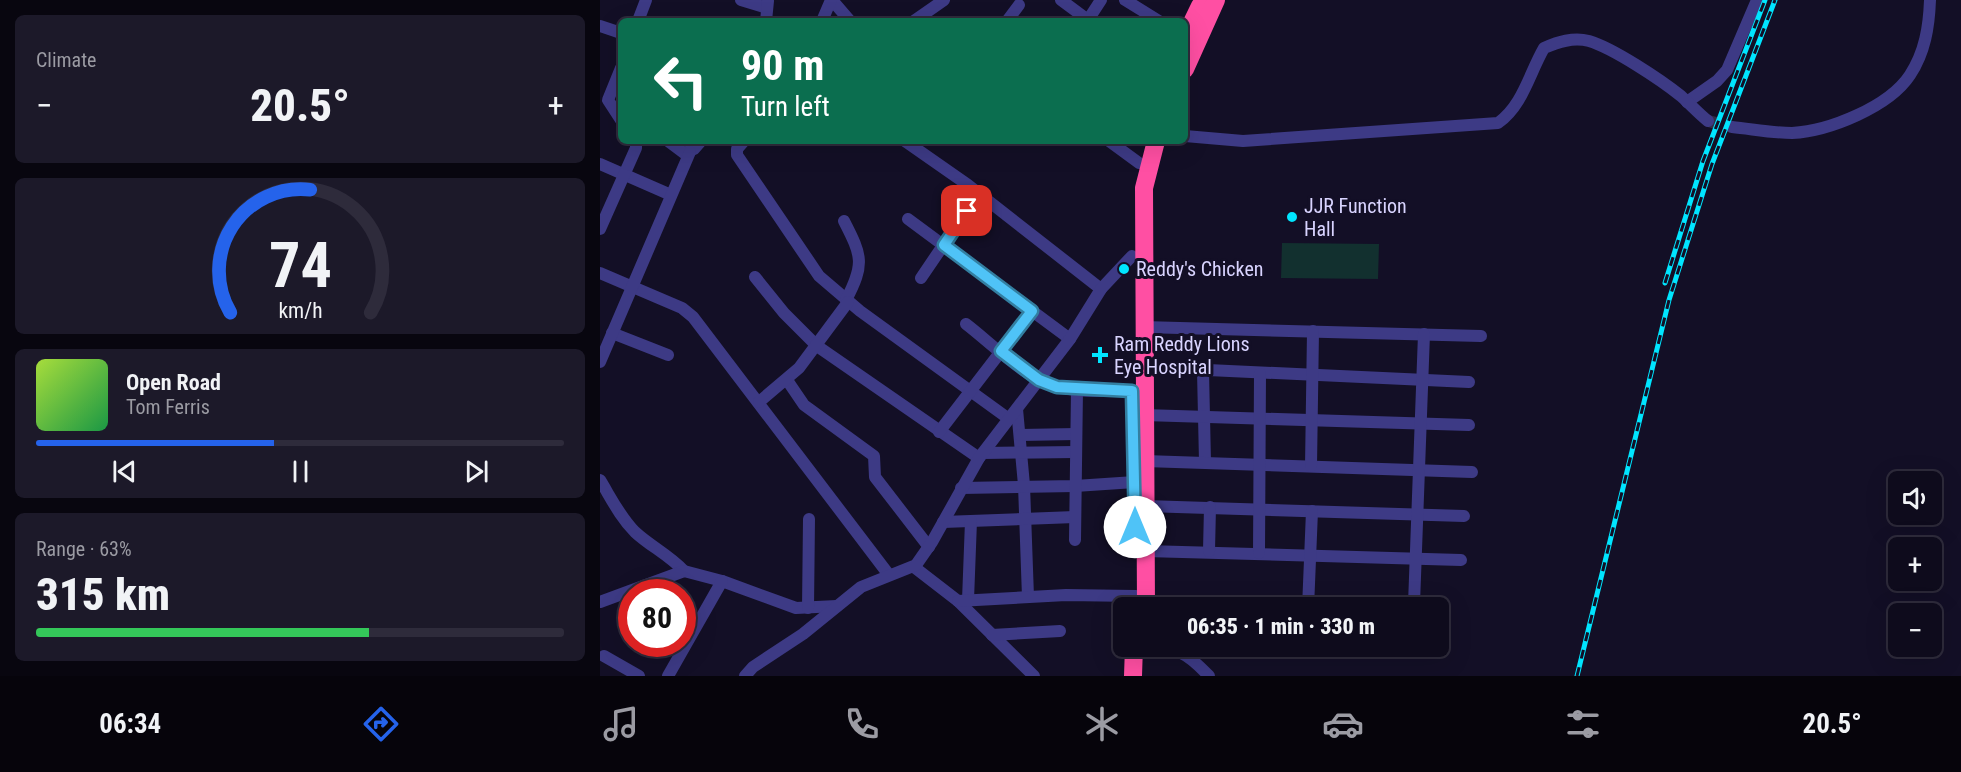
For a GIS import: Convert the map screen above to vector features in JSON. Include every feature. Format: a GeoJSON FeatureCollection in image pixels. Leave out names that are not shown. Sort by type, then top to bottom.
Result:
{"type":"FeatureCollection","features":[{"type":"Feature","properties":{"kind":"highway"},"geometry":{"type":"LineString","coordinates":[[1188,31],[1203,0]]}},
{"type":"Feature","properties":{"kind":"highway"},"geometry":{"type":"LineString","coordinates":[[1188,62],[1216,0]]}},
{"type":"Feature","properties":{"kind":"highway"},"geometry":{"type":"LineString","coordinates":[[1139,597],[1132,391],[1132,228],[1139,163],[1144,144]]}},
{"type":"Feature","properties":{"kind":"highway"},"geometry":{"type":"LineString","coordinates":[[1140,597],[1146,551],[1144,188],[1155,144]]}},
{"type":"Feature","properties":{"kind":"highway"},"geometry":{"type":"LineString","coordinates":[[1133,676],[1139,657]]}},
{"type":"Feature","properties":{"kind":"highway"},"geometry":{"type":"LineString","coordinates":[[1143,657],[1145,676]]}},
{"type":"Feature","properties":{"kind":"street"},"geometry":{"type":"LineString","coordinates":[[639,18],[646,0]]}},
{"type":"Feature","properties":{"kind":"street"},"geometry":{"type":"LineString","coordinates":[[741,0],[767,4]]}},
{"type":"Feature","properties":{"kind":"street"},"geometry":{"type":"LineString","coordinates":[[823,18],[832,0],[847,18]]}},
{"type":"Feature","properties":{"kind":"street"},"geometry":{"type":"LineString","coordinates":[[918,18],[944,0]]}},
{"type":"Feature","properties":{"kind":"street"},"geometry":{"type":"LineString","coordinates":[[1061,0],[1084,18]]}},
{"type":"Feature","properties":{"kind":"street"},"geometry":{"type":"LineString","coordinates":[[1090,18],[1101,0]]}},
{"type":"Feature","properties":{"kind":"street"},"geometry":{"type":"LineString","coordinates":[[1125,0],[1154,18]]}},
{"type":"Feature","properties":{"kind":"street"},"geometry":{"type":"LineString","coordinates":[[1687,102],[1717,81],[1727,70],[1757,0]]}},
{"type":"Feature","properties":{"kind":"street"},"geometry":{"type":"LineString","coordinates":[[1732,127],[1792,133],[1840,124],[1885,99],[1909,76],[1927,40],[1930,0]]}},
{"type":"Feature","properties":{"kind":"street"},"geometry":{"type":"LineString","coordinates":[[1009,18],[1018,2]]}},
{"type":"Feature","properties":{"kind":"street"},"geometry":{"type":"LineString","coordinates":[[600,26],[618,32]]}},
{"type":"Feature","properties":{"kind":"street"},"geometry":{"type":"LineString","coordinates":[[1188,136],[1243,141],[1498,123],[1510,114],[1523,94],[1544,48],[1574,40],[1589,41],[1665,84],[1708,121]]}},
{"type":"Feature","properties":{"kind":"street"},"geometry":{"type":"LineString","coordinates":[[618,76],[608,100],[618,115]]}},
{"type":"Feature","properties":{"kind":"street"},"geometry":{"type":"LineString","coordinates":[[601,223],[636,144]]}},
{"type":"Feature","properties":{"kind":"street"},"geometry":{"type":"LineString","coordinates":[[672,144],[684,153],[690,152]]}},
{"type":"Feature","properties":{"kind":"street"},"geometry":{"type":"LineString","coordinates":[[600,362],[631,285],[690,152],[698,144]]}},
{"type":"Feature","properties":{"kind":"street"},"geometry":{"type":"LineString","coordinates":[[742,144],[736,153],[755,185],[819,276],[847,301],[1008,419]]}},
{"type":"Feature","properties":{"kind":"street"},"geometry":{"type":"LineString","coordinates":[[909,144],[1101,289]]}},
{"type":"Feature","properties":{"kind":"street"},"geometry":{"type":"LineString","coordinates":[[1113,144],[1139,163]]}},
{"type":"Feature","properties":{"kind":"street"},"geometry":{"type":"LineString","coordinates":[[600,164],[671,195]]}},
{"type":"Feature","properties":{"kind":"street"},"geometry":{"type":"LineString","coordinates":[[921,278],[978,194]]}},
{"type":"Feature","properties":{"kind":"street"},"geometry":{"type":"LineString","coordinates":[[908,219],[1070,339]]}},
{"type":"Feature","properties":{"kind":"street"},"geometry":{"type":"LineString","coordinates":[[759,402],[787,380],[817,346],[847,301],[861,263],[858,248],[844,221]]}},
{"type":"Feature","properties":{"kind":"street"},"geometry":{"type":"LineString","coordinates":[[745,676],[753,667],[803,634],[861,587],[914,567],[928,548],[960,488],[981,456],[1070,339],[1101,289],[1132,256]]}},
{"type":"Feature","properties":{"kind":"street"},"geometry":{"type":"LineString","coordinates":[[600,273],[689,313],[889,575]]}},
{"type":"Feature","properties":{"kind":"street"},"geometry":{"type":"LineString","coordinates":[[755,277],[784,313],[817,346],[939,432],[981,456],[1076,452]]}},
{"type":"Feature","properties":{"kind":"street"},"geometry":{"type":"LineString","coordinates":[[939,432],[1032,311]]}},
{"type":"Feature","properties":{"kind":"street"},"geometry":{"type":"LineString","coordinates":[[966,324],[1039,380],[1057,387],[1077,390],[1132,391]]}},
{"type":"Feature","properties":{"kind":"street"},"geometry":{"type":"LineString","coordinates":[[1143,327],[1481,336]]}},
{"type":"Feature","properties":{"kind":"street"},"geometry":{"type":"LineString","coordinates":[[1311,466],[1313,331]]}},
{"type":"Feature","properties":{"kind":"street"},"geometry":{"type":"LineString","coordinates":[[612,333],[668,355]]}},
{"type":"Feature","properties":{"kind":"street"},"geometry":{"type":"LineString","coordinates":[[1414,597],[1424,334]]}},
{"type":"Feature","properties":{"kind":"street"},"geometry":{"type":"LineString","coordinates":[[1144,367],[1469,382]]}},
{"type":"Feature","properties":{"kind":"street"},"geometry":{"type":"LineString","coordinates":[[1203,371],[1205,462]]}},
{"type":"Feature","properties":{"kind":"street"},"geometry":{"type":"LineString","coordinates":[[1259,553],[1260,374]]}},
{"type":"Feature","properties":{"kind":"street"},"geometry":{"type":"LineString","coordinates":[[787,380],[804,405],[874,456],[875,477],[928,548]]}},
{"type":"Feature","properties":{"kind":"street"},"geometry":{"type":"LineString","coordinates":[[1076,540],[1077,390]]}},
{"type":"Feature","properties":{"kind":"street"},"geometry":{"type":"LineString","coordinates":[[1017,409],[1024,487],[1028,597]]}},
{"type":"Feature","properties":{"kind":"street"},"geometry":{"type":"LineString","coordinates":[[1144,415],[1470,425]]}},
{"type":"Feature","properties":{"kind":"street"},"geometry":{"type":"LineString","coordinates":[[1020,435],[1076,434]]}},
{"type":"Feature","properties":{"kind":"street"},"geometry":{"type":"LineString","coordinates":[[1145,461],[1472,472]]}},
{"type":"Feature","properties":{"kind":"street"},"geometry":{"type":"LineString","coordinates":[[600,480],[625,521],[637,534],[669,556],[684,571],[722,581],[777,603],[796,608],[837,606]]}},
{"type":"Feature","properties":{"kind":"street"},"geometry":{"type":"LineString","coordinates":[[960,488],[1075,486],[1135,482]]}},
{"type":"Feature","properties":{"kind":"street"},"geometry":{"type":"LineString","coordinates":[[1145,506],[1464,516]]}},
{"type":"Feature","properties":{"kind":"street"},"geometry":{"type":"LineString","coordinates":[[1209,551],[1210,507]]}},
{"type":"Feature","properties":{"kind":"street"},"geometry":{"type":"LineString","coordinates":[[1308,597],[1312,511]]}},
{"type":"Feature","properties":{"kind":"street"},"geometry":{"type":"LineString","coordinates":[[943,522],[1075,517]]}},
{"type":"Feature","properties":{"kind":"street"},"geometry":{"type":"LineString","coordinates":[[808,608],[809,519]]}},
{"type":"Feature","properties":{"kind":"street"},"geometry":{"type":"LineString","coordinates":[[963,601],[970,521]]}},
{"type":"Feature","properties":{"kind":"street"},"geometry":{"type":"LineString","coordinates":[[1146,551],[1461,560]]}},
{"type":"Feature","properties":{"kind":"street"},"geometry":{"type":"LineString","coordinates":[[914,567],[963,601],[992,635],[1034,676]]}},
{"type":"Feature","properties":{"kind":"street"},"geometry":{"type":"LineString","coordinates":[[600,602],[684,571]]}},
{"type":"Feature","properties":{"kind":"street"},"geometry":{"type":"LineString","coordinates":[[668,676],[722,581]]}},
{"type":"Feature","properties":{"kind":"street"},"geometry":{"type":"LineString","coordinates":[[963,601],[1028,597],[1113,602]]}},
{"type":"Feature","properties":{"kind":"street"},"geometry":{"type":"LineString","coordinates":[[992,635],[1060,631]]}},
{"type":"Feature","properties":{"kind":"street"},"geometry":{"type":"LineString","coordinates":[[604,656],[639,676]]}},
{"type":"Feature","properties":{"kind":"street"},"geometry":{"type":"LineString","coordinates":[[1188,657],[1209,676]]}},
{"type":"Feature","properties":{"kind":"green space"},"geometry":{"type":"Polygon","coordinates":[[[1282,243],[1379,244],[1378,279],[1281,278],[1282,243]]]}},
{"type":"Feature","properties":{"kind":"tunnel"},"geometry":{"type":"LineString","coordinates":[[1708,121],[1732,127]]}},
{"type":"Feature","properties":{"kind":"railway"},"geometry":{"type":"LineString","coordinates":[[1665,283],[1703,161],[1765,0]]}},
{"type":"Feature","properties":{"kind":"railway"},"geometry":{"type":"LineString","coordinates":[[1577,676],[1669,300],[1712,164],[1775,0]]}},
{"type":"Feature","properties":{"kind":"place","name":"JJR Function Hall"},"geometry":{"type":"Point","coordinates":[1292,217]}},
{"type":"Feature","properties":{"kind":"place","name":"Reddy's Chicken"},"geometry":{"type":"Point","coordinates":[1124,269]}},
{"type":"Feature","properties":{"kind":"place","name":"Ram Reddy Lions Eye Hospital"},"geometry":{"type":"Point","coordinates":[1100,355]}},
{"type":"Feature","properties":{"kind":"route"},"geometry":{"type":"LineString","coordinates":[[967,211],[944,245],[1032,311],[1001,351],[1039,380],[1057,387],[1077,390],[1132,391],[1135,527]]}}]}
